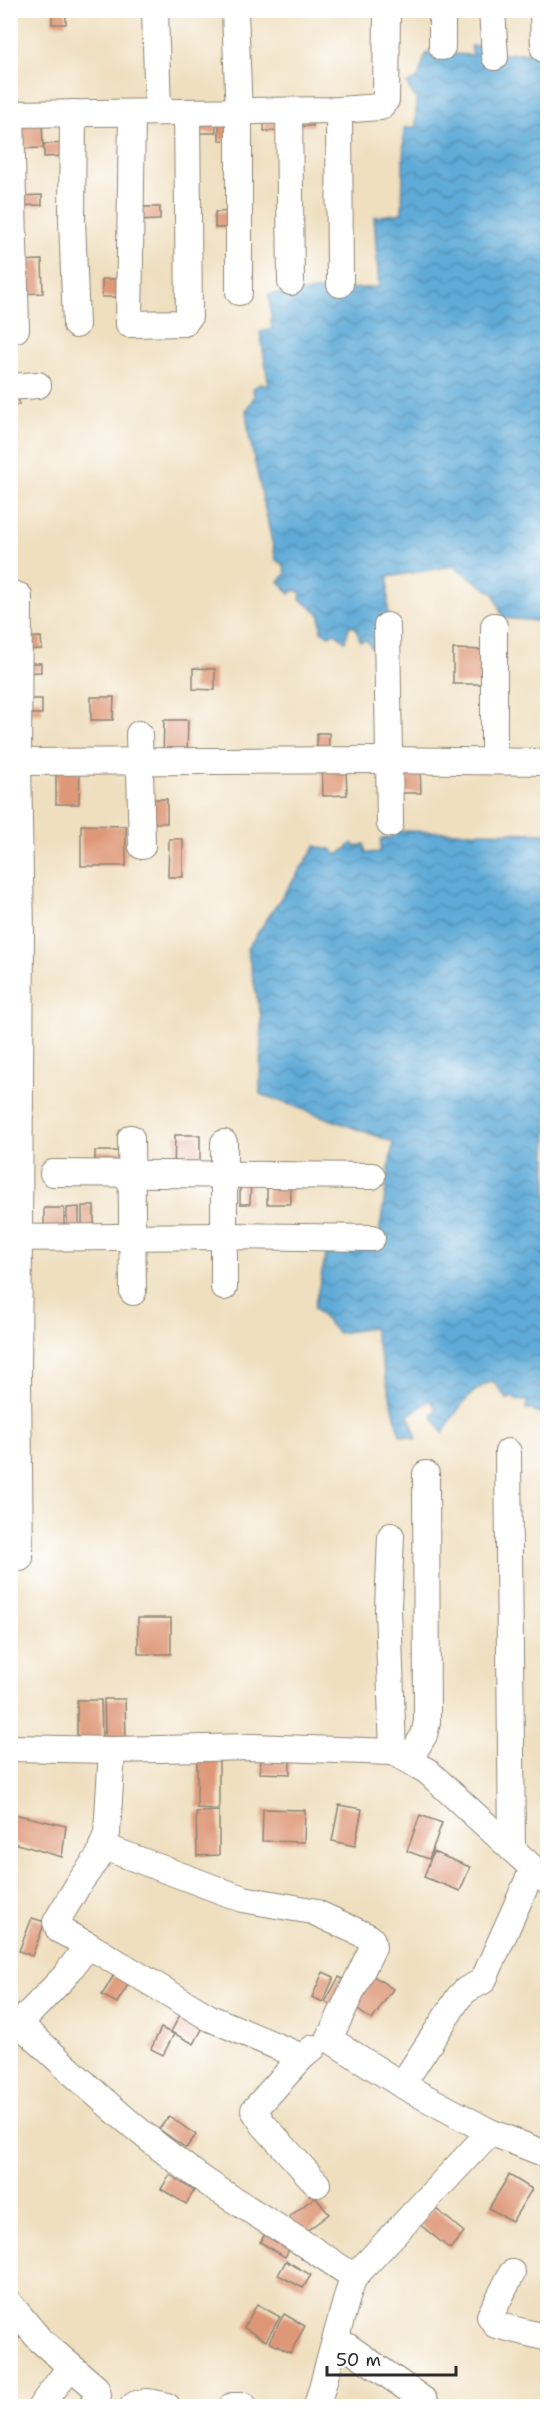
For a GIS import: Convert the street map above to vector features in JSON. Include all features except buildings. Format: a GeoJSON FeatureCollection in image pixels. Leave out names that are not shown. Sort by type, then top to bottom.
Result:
{"type":"FeatureCollection","features":[{"type":"Feature","properties":{"kind":"street"},"geometry":{"type":"LineString","coordinates":[[155,10],[158,112]]}},
{"type":"Feature","properties":{"kind":"street"},"geometry":{"type":"LineString","coordinates":[[235,10],[239,110],[239,292]]}},
{"type":"Feature","properties":{"kind":"street"},"geometry":{"type":"LineString","coordinates":[[16,329],[11,114],[290,111],[380,107],[384,104],[387,10]]}},
{"type":"Feature","properties":{"kind":"street"},"geometry":{"type":"LineString","coordinates":[[441,47],[442,10]]}},
{"type":"Feature","properties":{"kind":"street"},"geometry":{"type":"LineString","coordinates":[[492,10],[495,57]]}},
{"type":"Feature","properties":{"kind":"street"},"geometry":{"type":"LineString","coordinates":[[543,10],[544,49]]}},
{"type":"Feature","properties":{"kind":"street"},"geometry":{"type":"LineString","coordinates":[[339,110],[340,284]]}},
{"type":"Feature","properties":{"kind":"street"},"geometry":{"type":"LineString","coordinates":[[290,111],[291,282]]}},
{"type":"Feature","properties":{"kind":"street"},"geometry":{"type":"LineString","coordinates":[[132,112],[129,324],[184,323],[188,320],[187,112]]}},
{"type":"Feature","properties":{"kind":"street"},"geometry":{"type":"LineString","coordinates":[[73,113],[72,219],[76,325]]}},
{"type":"Feature","properties":{"kind":"street"},"geometry":{"type":"LineString","coordinates":[[10,387],[38,386]]}},
{"type":"Feature","properties":{"kind":"street"},"geometry":{"type":"LineString","coordinates":[[10,593],[19,596],[14,762],[21,933],[15,1061],[14,1238],[20,1558]]}},
{"type":"Feature","properties":{"kind":"street"},"geometry":{"type":"LineString","coordinates":[[387,626],[390,824]]}},
{"type":"Feature","properties":{"kind":"street"},"geometry":{"type":"LineString","coordinates":[[494,626],[495,761]]}},
{"type":"Feature","properties":{"kind":"street"},"geometry":{"type":"LineString","coordinates":[[139,734],[142,846]]}},
{"type":"Feature","properties":{"kind":"street"},"geometry":{"type":"LineString","coordinates":[[14,762],[388,760],[548,762]]}},
{"type":"Feature","properties":{"kind":"street"},"geometry":{"type":"LineString","coordinates":[[131,1138],[133,1292]]}},
{"type":"Feature","properties":{"kind":"street"},"geometry":{"type":"LineString","coordinates":[[224,1143],[224,1287]]}},
{"type":"Feature","properties":{"kind":"street"},"geometry":{"type":"LineString","coordinates":[[53,1173],[372,1176]]}},
{"type":"Feature","properties":{"kind":"street"},"geometry":{"type":"LineString","coordinates":[[14,1238],[224,1236],[372,1238]]}},
{"type":"Feature","properties":{"kind":"street"},"geometry":{"type":"LineString","coordinates":[[508,1452],[512,1849]]}},
{"type":"Feature","properties":{"kind":"street"},"geometry":{"type":"LineString","coordinates":[[401,1756],[424,1735],[427,1722],[426,1474]]}},
{"type":"Feature","properties":{"kind":"street"},"geometry":{"type":"LineString","coordinates":[[391,1536],[388,1608],[401,1756]]}},
{"type":"Feature","properties":{"kind":"street"},"geometry":{"type":"LineString","coordinates":[[10,1748],[112,1750],[253,1747],[401,1756],[427,1771],[540,1875],[483,1981],[466,1990],[459,1997],[402,2085]]}},
{"type":"Feature","properties":{"kind":"street"},"geometry":{"type":"LineString","coordinates":[[112,1750],[107,1833],[99,1856],[56,1922],[59,1930],[210,2018],[302,2057]]}},
{"type":"Feature","properties":{"kind":"street"},"geometry":{"type":"LineString","coordinates":[[102,1846],[243,1899],[312,1911],[372,1940],[373,1947],[329,2039],[302,2057],[254,2110],[263,2124],[317,2184]]}},
{"type":"Feature","properties":{"kind":"street"},"geometry":{"type":"LineString","coordinates":[[88,1946],[65,1976],[15,2028],[208,2182],[301,2240],[354,2277]]}},
{"type":"Feature","properties":{"kind":"street"},"geometry":{"type":"LineString","coordinates":[[329,2039],[402,2085],[490,2132],[548,2155]]}},
{"type":"Feature","properties":{"kind":"street"},"geometry":{"type":"LineString","coordinates":[[317,2406],[354,2277],[490,2132]]}},
{"type":"Feature","properties":{"kind":"street"},"geometry":{"type":"LineString","coordinates":[[512,2273],[490,2320],[496,2325],[548,2338]]}},
{"type":"Feature","properties":{"kind":"street"},"geometry":{"type":"LineString","coordinates":[[10,2304],[40,2340],[96,2388],[101,2403]]}},
{"type":"Feature","properties":{"kind":"street"},"geometry":{"type":"LineString","coordinates":[[335,2342],[347,2346],[425,2401]]}},
{"type":"Feature","properties":{"kind":"street"},"geometry":{"type":"LineString","coordinates":[[41,2406],[69,2367]]}},
{"type":"Feature","properties":{"kind":"street"},"geometry":{"type":"LineString","coordinates":[[133,2406],[140,2402],[147,2402],[167,2406]]}},
{"type":"Feature","properties":{"kind":"street"},"geometry":{"type":"LineString","coordinates":[[232,2406],[244,2406]]}},
{"type":"Feature","properties":{"kind":"water"},"geometry":{"type":"Polygon","coordinates":[[[488,45],[491,55],[547,51],[547,622],[503,618],[494,594],[453,566],[388,577],[388,620],[384,627],[374,630],[373,650],[367,640],[360,641],[356,628],[350,625],[345,641],[335,633],[329,635],[321,631],[320,614],[300,599],[301,593],[295,590],[290,594],[279,581],[286,574],[284,565],[276,560],[249,435],[246,410],[254,397],[253,388],[261,384],[269,386],[260,332],[272,329],[269,294],[379,287],[374,217],[402,213],[404,128],[416,127],[416,99],[407,84],[418,78],[426,53],[473,55],[471,46],[488,45]]]}},
{"type":"Feature","properties":{"kind":"water"},"geometry":{"type":"Polygon","coordinates":[[[396,831],[547,833],[547,1422],[545,1422],[544,1414],[526,1409],[527,1401],[516,1400],[513,1397],[507,1399],[493,1381],[470,1395],[443,1433],[432,1416],[436,1408],[430,1400],[409,1415],[417,1439],[400,1435],[373,1328],[338,1333],[314,1308],[327,1250],[378,1241],[393,1142],[260,1094],[261,1016],[247,949],[316,846],[331,849],[338,855],[353,843],[356,847],[364,844],[366,853],[380,852],[381,839],[392,837],[396,831]]]}}]}
